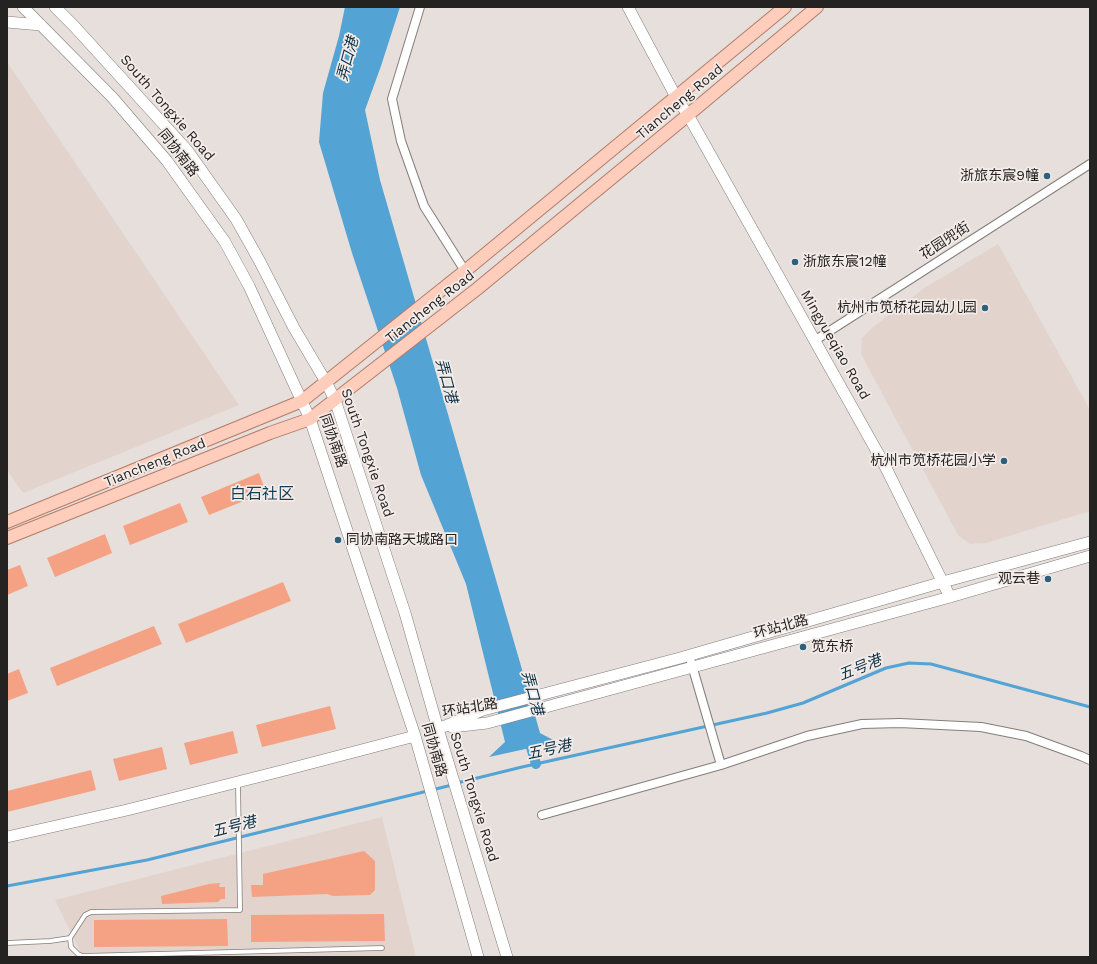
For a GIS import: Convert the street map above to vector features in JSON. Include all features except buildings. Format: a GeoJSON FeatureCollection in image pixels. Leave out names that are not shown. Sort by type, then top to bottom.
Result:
{"type":"FeatureCollection","features":[{"type":"Feature","properties":{"kind":"main road","name":"同协南路"},"geometry":{"type":"LineString","coordinates":[[23,7],[112,97],[167,161],[224,242],[249,286],[310,419],[415,736],[478,957]]}},
{"type":"Feature","properties":{"kind":"main road","name":"South Tongxie Road"},"geometry":{"type":"LineString","coordinates":[[55,7],[187,150],[236,219],[294,328],[335,400],[405,613],[438,729],[507,957]]}},
{"type":"Feature","properties":{"kind":"main road","name":"Mingyueqiao Road"},"geometry":{"type":"LineString","coordinates":[[628,7],[676,97],[688,115],[884,464],[950,597]]}},
{"type":"Feature","properties":{"kind":"main road","name":"Tiancheng Road"},"geometry":{"type":"LineString","coordinates":[[7,522],[302,401],[427,302],[785,7]]}},
{"type":"Feature","properties":{"kind":"main road","name":"Tiancheng Road"},"geometry":{"type":"LineString","coordinates":[[9,537],[270,433],[310,419],[477,290],[817,7]]}},
{"type":"Feature","properties":{"kind":"main road"},"geometry":{"type":"LineString","coordinates":[[7,22],[41,25]]}},
{"type":"Feature","properties":{"kind":"main road","name":"环站北路"},"geometry":{"type":"LineString","coordinates":[[438,729],[483,710],[689,655],[943,582],[1090,542]]}},
{"type":"Feature","properties":{"kind":"main road","name":"环站北路"},"geometry":{"type":"LineString","coordinates":[[438,729],[487,723],[950,597],[1090,556]]}},
{"type":"Feature","properties":{"kind":"main road"},"geometry":{"type":"LineString","coordinates":[[7,837],[127,810],[415,736]]}},
{"type":"Feature","properties":{"kind":"street"},"geometry":{"type":"LineString","coordinates":[[420,7],[392,99],[401,141],[424,206],[465,271]]}},
{"type":"Feature","properties":{"kind":"street","name":"花园兜街"},"geometry":{"type":"LineString","coordinates":[[814,341],[1090,164]]}},
{"type":"Feature","properties":{"kind":"street"},"geometry":{"type":"LineString","coordinates":[[7,522],[9,537]]}},
{"type":"Feature","properties":{"kind":"street"},"geometry":{"type":"LineString","coordinates":[[689,655],[721,765]]}},
{"type":"Feature","properties":{"kind":"street"},"geometry":{"type":"LineString","coordinates":[[542,815],[721,765],[807,736],[862,724],[900,723],[981,727],[1026,736],[1090,760]]}},
{"type":"Feature","properties":{"kind":"lane"},"geometry":{"type":"LineString","coordinates":[[238,782],[240,910],[91,912],[85,915],[70,938],[71,947],[82,956],[382,948]]}},
{"type":"Feature","properties":{"kind":"lane"},"geometry":{"type":"LineString","coordinates":[[7,943],[50,941],[70,938]]}},
{"type":"Feature","properties":{"kind":"shaded area"},"geometry":{"type":"Polygon","coordinates":[[[7,62],[239,405],[23,493],[7,470],[7,62]]]}},
{"type":"Feature","properties":{"kind":"shaded area","name":"杭州市笕桥花园小学"},"geometry":{"type":"Polygon","coordinates":[[[998,244],[1090,410],[1090,512],[986,543],[970,544],[958,535],[861,354],[862,338],[873,327],[926,287],[998,244]]]}},
{"type":"Feature","properties":{"kind":"shaded area"},"geometry":{"type":"Polygon","coordinates":[[[382,817],[416,957],[83,957],[55,900],[382,817]]]}},
{"type":"Feature","properties":{"kind":"water"},"geometry":{"type":"Polygon","coordinates":[[[345,7],[400,7],[365,110],[380,180],[540,733],[557,742],[489,757],[505,742],[466,584],[421,475],[397,388],[352,253],[319,142],[323,93],[339,36],[345,7]]]}},
{"type":"Feature","properties":{"kind":"waterway","name":"五号港"},"geometry":{"type":"LineString","coordinates":[[457,783],[522,767],[767,713],[803,703],[886,668],[909,663],[931,664],[1090,707]]}},
{"type":"Feature","properties":{"kind":"waterway","name":"弄口港"},"geometry":{"type":"LineString","coordinates":[[527,734],[536,764]]}},
{"type":"Feature","properties":{"kind":"waterway","name":"五号港"},"geometry":{"type":"LineString","coordinates":[[7,886],[147,860],[452,785]]}},
{"type":"Feature","properties":{"kind":"place","name":"浙旅东宸9幢"},"geometry":{"type":"Point","coordinates":[1047,176]}},
{"type":"Feature","properties":{"kind":"place","name":"浙旅东宸12幢"},"geometry":{"type":"Point","coordinates":[795,262]}},
{"type":"Feature","properties":{"kind":"place","name":"杭州市笕桥花园幼儿园"},"geometry":{"type":"Point","coordinates":[985,308]}},
{"type":"Feature","properties":{"kind":"place","name":"杭州市笕桥花园小学"},"geometry":{"type":"Point","coordinates":[1004,461]}},
{"type":"Feature","properties":{"kind":"place","name":"同协南路天城路口"},"geometry":{"type":"Point","coordinates":[338,540]}},
{"type":"Feature","properties":{"kind":"place","name":"观云巷"},"geometry":{"type":"Point","coordinates":[1048,579]}},
{"type":"Feature","properties":{"kind":"place","name":"笕东桥"},"geometry":{"type":"Point","coordinates":[803,647]}},
{"type":"Feature","properties":{"kind":"district","name":"白石社区"},"geometry":{"type":"Point","coordinates":[262,494]}}]}
